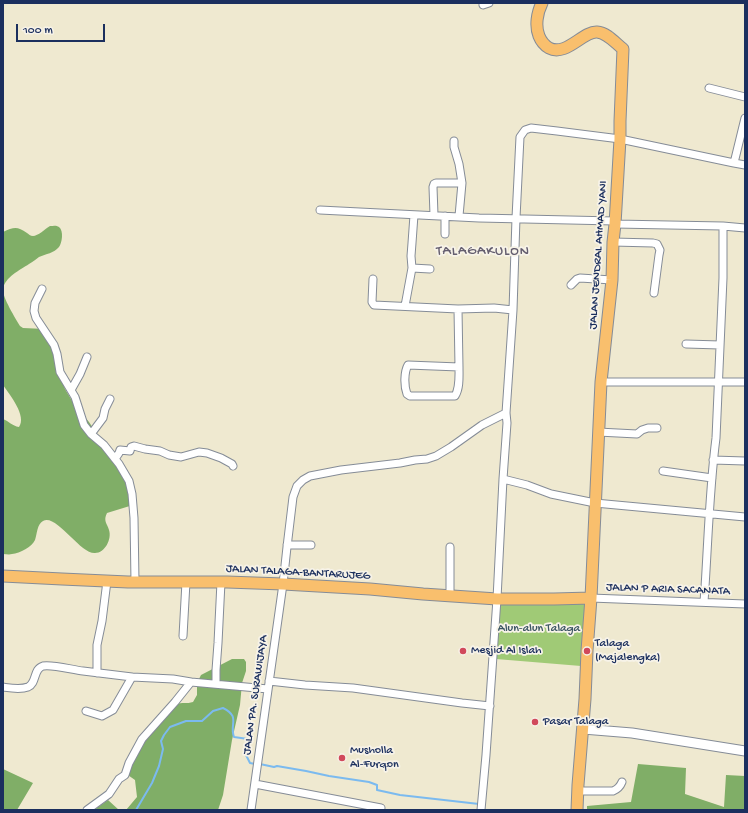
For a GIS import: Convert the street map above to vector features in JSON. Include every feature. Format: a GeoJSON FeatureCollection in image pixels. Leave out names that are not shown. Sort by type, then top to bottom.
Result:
{"type":"FeatureCollection","features":[{"type":"Feature","properties":{"kind":"main road","name":"JALAN JENDRAL AHMAD YANI"},"geometry":{"type":"LineString","coordinates":[[542,3],[538,15],[538,34],[540,40],[551,49],[560,50],[595,32],[604,34],[623,49],[620,139],[612,280],[601,382],[591,598],[577,810]]}},
{"type":"Feature","properties":{"kind":"main road","name":"JALAN TALAGA-BANTARUJEG"},"geometry":{"type":"LineString","coordinates":[[3,576],[135,582],[283,584],[497,599],[554,600],[591,598]]}},
{"type":"Feature","properties":{"kind":"street"},"geometry":{"type":"LineString","coordinates":[[709,88],[745,97]]}},
{"type":"Feature","properties":{"kind":"street"},"geometry":{"type":"LineString","coordinates":[[734,163],[745,118]]}},
{"type":"Feature","properties":{"kind":"street"},"geometry":{"type":"LineString","coordinates":[[481,810],[497,599],[507,423],[506,413],[513,310],[520,137],[525,130],[531,128],[557,131],[620,139],[745,164]]}},
{"type":"Feature","properties":{"kind":"street"},"geometry":{"type":"LineString","coordinates":[[454,141],[462,183],[459,216]]}},
{"type":"Feature","properties":{"kind":"street"},"geometry":{"type":"LineString","coordinates":[[434,215],[434,185],[462,183]]}},
{"type":"Feature","properties":{"kind":"street"},"geometry":{"type":"LineString","coordinates":[[320,210],[479,218],[516,218],[745,228]]}},
{"type":"Feature","properties":{"kind":"street"},"geometry":{"type":"LineString","coordinates":[[406,306],[412,268],[411,256],[414,215]]}},
{"type":"Feature","properties":{"kind":"street"},"geometry":{"type":"LineString","coordinates":[[445,216],[445,234]]}},
{"type":"Feature","properties":{"kind":"street"},"geometry":{"type":"LineString","coordinates":[[704,602],[709,513],[716,438],[723,278],[723,226]]}},
{"type":"Feature","properties":{"kind":"street"},"geometry":{"type":"LineString","coordinates":[[613,242],[653,243],[659,246],[654,293]]}},
{"type":"Feature","properties":{"kind":"street"},"geometry":{"type":"LineString","coordinates":[[412,268],[430,269]]}},
{"type":"Feature","properties":{"kind":"street"},"geometry":{"type":"LineString","coordinates":[[571,285],[577,278],[612,280]]}},
{"type":"Feature","properties":{"kind":"street"},"geometry":{"type":"LineString","coordinates":[[374,279],[373,304],[376,305],[458,309],[494,308],[513,310]]}},
{"type":"Feature","properties":{"kind":"street"},"geometry":{"type":"LineString","coordinates":[[42,289],[35,303],[34,311],[36,318],[54,345],[60,372],[75,397],[84,425],[91,434],[104,445],[129,481],[132,494],[135,582]]}},
{"type":"Feature","properties":{"kind":"street"},"geometry":{"type":"LineString","coordinates":[[458,309],[459,367],[457,393],[455,396],[410,396],[407,394],[406,377],[408,365],[459,367]]}},
{"type":"Feature","properties":{"kind":"street"},"geometry":{"type":"LineString","coordinates":[[686,344],[720,345]]}},
{"type":"Feature","properties":{"kind":"street"},"geometry":{"type":"LineString","coordinates":[[71,390],[87,357]]}},
{"type":"Feature","properties":{"kind":"street"},"geometry":{"type":"LineString","coordinates":[[601,382],[745,382]]}},
{"type":"Feature","properties":{"kind":"street"},"geometry":{"type":"LineString","coordinates":[[91,434],[103,418],[105,408],[110,399]]}},
{"type":"Feature","properties":{"kind":"street","name":"JALAN PA. SURAWIJAYA"},"geometry":{"type":"LineString","coordinates":[[251,810],[283,584],[293,497],[297,486],[310,476],[342,470],[427,459],[436,456],[482,425],[506,413]]}},
{"type":"Feature","properties":{"kind":"street"},"geometry":{"type":"LineString","coordinates":[[598,432],[637,434],[648,428],[657,428]]}},
{"type":"Feature","properties":{"kind":"street"},"geometry":{"type":"LineString","coordinates":[[115,459],[120,450],[130,451],[131,447],[134,446],[181,457],[199,452],[208,453],[221,458],[232,464],[232,466]]}},
{"type":"Feature","properties":{"kind":"street"},"geometry":{"type":"LineString","coordinates":[[713,460],[745,461]]}},
{"type":"Feature","properties":{"kind":"street"},"geometry":{"type":"LineString","coordinates":[[662,470],[712,478]]}},
{"type":"Feature","properties":{"kind":"street"},"geometry":{"type":"LineString","coordinates":[[503,479],[527,484],[551,494],[595,503],[745,517]]}},
{"type":"Feature","properties":{"kind":"street"},"geometry":{"type":"LineString","coordinates":[[287,545],[311,545]]}},
{"type":"Feature","properties":{"kind":"street"},"geometry":{"type":"LineString","coordinates":[[450,547],[450,596]]}},
{"type":"Feature","properties":{"kind":"street"},"geometry":{"type":"LineString","coordinates":[[97,673],[97,645],[102,621],[107,581]]}},
{"type":"Feature","properties":{"kind":"street"},"geometry":{"type":"LineString","coordinates":[[183,636],[186,582]]}},
{"type":"Feature","properties":{"kind":"street"},"geometry":{"type":"LineString","coordinates":[[216,684],[221,582]]}},
{"type":"Feature","properties":{"kind":"street","name":"JALAN P ARIA SACANATA"},"geometry":{"type":"LineString","coordinates":[[591,598],[745,604]]}},
{"type":"Feature","properties":{"kind":"street"},"geometry":{"type":"LineString","coordinates":[[3,687],[20,689],[28,687],[34,683],[37,670],[42,667],[49,666],[132,677],[173,679],[268,689]]}},
{"type":"Feature","properties":{"kind":"street"},"geometry":{"type":"LineString","coordinates":[[86,712],[102,716],[113,710],[132,677]]}},
{"type":"Feature","properties":{"kind":"street"},"geometry":{"type":"LineString","coordinates":[[269,681],[353,688],[490,706]]}},
{"type":"Feature","properties":{"kind":"street"},"geometry":{"type":"LineString","coordinates":[[87,810],[109,794],[117,782],[125,775],[129,763],[142,739],[191,682]]}},
{"type":"Feature","properties":{"kind":"street"},"geometry":{"type":"LineString","coordinates":[[583,729],[632,733],[745,750]]}},
{"type":"Feature","properties":{"kind":"street"},"geometry":{"type":"LineString","coordinates":[[578,791],[613,791],[617,790],[622,782]]}},
{"type":"Feature","properties":{"kind":"street"},"geometry":{"type":"LineString","coordinates":[[254,784],[381,808]]}},
{"type":"Feature","properties":{"kind":"green space"},"geometry":{"type":"Polygon","coordinates":[[[50,226],[59,227],[62,231],[62,237],[59,247],[52,252],[39,257],[13,274],[4,285],[3,289],[3,232],[13,228],[18,228],[30,235],[35,236],[50,226]]]}},
{"type":"Feature","properties":{"kind":"green space"},"geometry":{"type":"Polygon","coordinates":[[[3,293],[20,326],[23,328],[45,329],[49,336],[58,372],[65,389],[74,404],[89,422],[131,486],[133,505],[107,513],[105,520],[110,534],[109,541],[102,551],[95,553],[89,552],[61,528],[48,520],[41,522],[35,540],[29,547],[15,553],[3,554],[3,419],[14,426],[19,427],[21,417],[17,406],[3,385],[3,293]]]}},
{"type":"Feature","properties":{"kind":"green space","name":"Alun-alun Talaga"},"geometry":{"type":"Polygon","coordinates":[[[498,594],[590,600],[581,666],[496,659],[498,594]]]}},
{"type":"Feature","properties":{"kind":"green space"},"geometry":{"type":"Polygon","coordinates":[[[232,659],[244,659],[246,662],[246,671],[242,683],[240,705],[232,740],[223,795],[218,810],[126,810],[137,797],[135,780],[125,773],[140,745],[176,704],[193,702],[197,695],[197,683],[201,675],[232,659]]]}},
{"type":"Feature","properties":{"kind":"green space"},"geometry":{"type":"Polygon","coordinates":[[[638,764],[686,768],[685,794],[724,807],[726,775],[745,776],[745,810],[587,810],[587,806],[631,802],[638,764]]]}},
{"type":"Feature","properties":{"kind":"green space"},"geometry":{"type":"Polygon","coordinates":[[[3,769],[33,783],[17,810],[3,810],[3,769]]]}},
{"type":"Feature","properties":{"kind":"green space"},"geometry":{"type":"Polygon","coordinates":[[[108,800],[119,810],[94,810],[108,800]]]}},
{"type":"Feature","properties":{"kind":"waterway"},"geometry":{"type":"LineString","coordinates":[[136,810],[152,783],[159,766],[163,749],[161,741],[170,727],[186,721],[202,721],[213,711],[223,708],[232,714],[234,737],[248,739],[246,755],[250,763],[255,764]]}},
{"type":"Feature","properties":{"kind":"waterway"},"geometry":{"type":"LineString","coordinates":[[260,764],[369,782],[377,785],[377,790],[400,795],[479,804]]}},
{"type":"Feature","properties":{"kind":"place","name":"Mesjid Al Islah"},"geometry":{"type":"Point","coordinates":[463,651]}},
{"type":"Feature","properties":{"kind":"place","name":"Talaga (Majalengka)"},"geometry":{"type":"Point","coordinates":[587,651]}},
{"type":"Feature","properties":{"kind":"place","name":"Pasar Talaga"},"geometry":{"type":"Point","coordinates":[535,722]}},
{"type":"Feature","properties":{"kind":"place","name":"Musholla Al-Furqon"},"geometry":{"type":"Point","coordinates":[342,758]}},
{"type":"Feature","properties":{"kind":"district","name":"TALAGAKULON"},"geometry":{"type":"Point","coordinates":[483,252]}}]}
